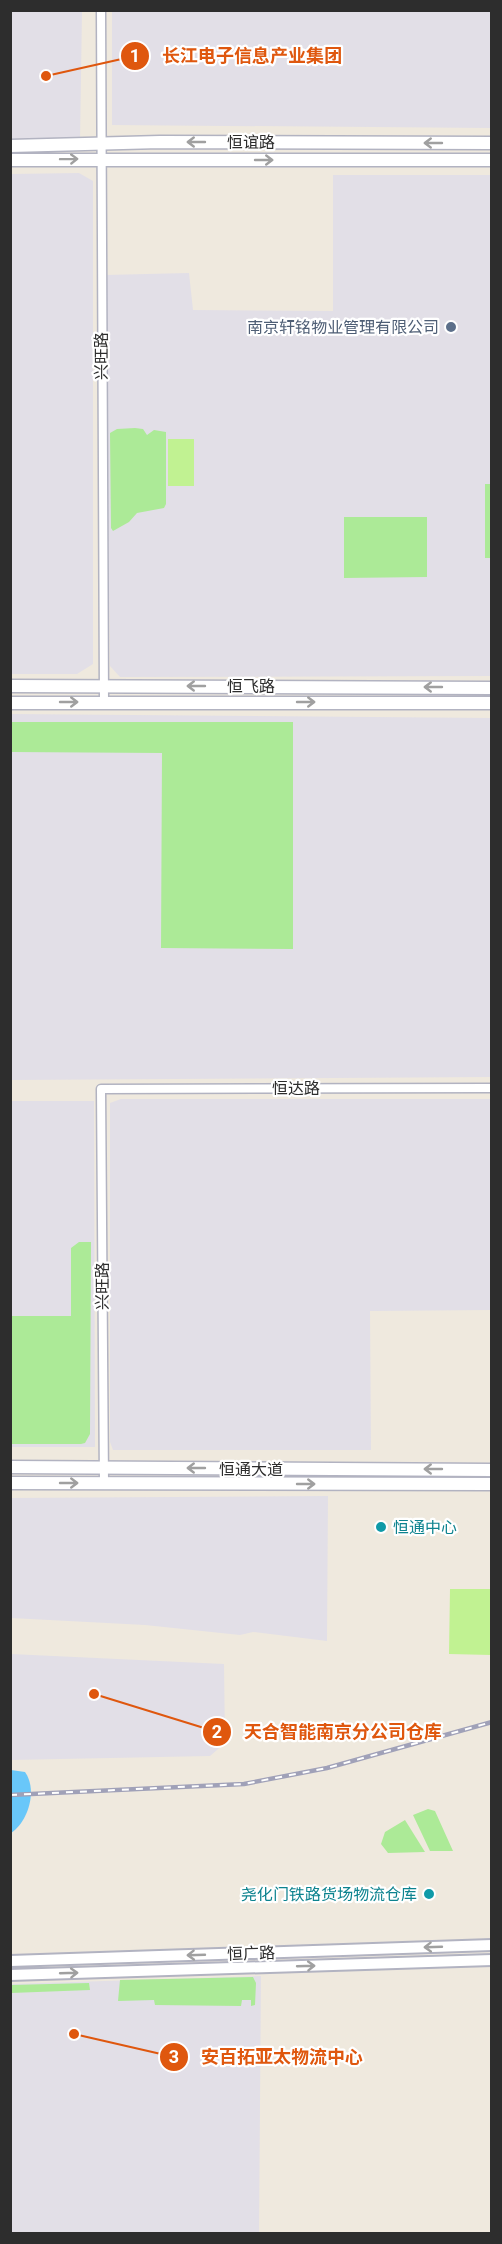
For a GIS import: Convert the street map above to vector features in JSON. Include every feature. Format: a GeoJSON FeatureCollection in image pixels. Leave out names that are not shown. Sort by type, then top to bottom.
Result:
{"type":"FeatureCollection","features":[{"type":"Feature","properties":{"kind":"main road","name":"恒谊路"},"geometry":{"type":"LineString","coordinates":[[10,146],[100,143],[492,143]]}},
{"type":"Feature","properties":{"kind":"main road","name":"恒谊路"},"geometry":{"type":"LineString","coordinates":[[10,160],[492,160]]}},
{"type":"Feature","properties":{"kind":"main road","name":"恒飞路"},"geometry":{"type":"LineString","coordinates":[[10,686],[492,688]]}},
{"type":"Feature","properties":{"kind":"main road","name":"恒飞路"},"geometry":{"type":"LineString","coordinates":[[10,702],[492,703]]}},
{"type":"Feature","properties":{"kind":"main road","name":"恒通大道"},"geometry":{"type":"LineString","coordinates":[[10,1467],[492,1470]]}},
{"type":"Feature","properties":{"kind":"main road","name":"恒通大道"},"geometry":{"type":"LineString","coordinates":[[10,1483],[492,1484]]}},
{"type":"Feature","properties":{"kind":"street","name":"兴旺路"},"geometry":{"type":"LineString","coordinates":[[101,10],[99,159],[104,702]]}},
{"type":"Feature","properties":{"kind":"street","name":"恒达路"},"geometry":{"type":"LineString","coordinates":[[101,1089],[492,1088]]}},
{"type":"Feature","properties":{"kind":"street","name":"兴旺路"},"geometry":{"type":"LineString","coordinates":[[101,1089],[104,1483]]}},
{"type":"Feature","properties":{"kind":"street","name":"恒广路"},"geometry":{"type":"LineString","coordinates":[[10,1961],[492,1945]]}},
{"type":"Feature","properties":{"kind":"street","name":"恒广路"},"geometry":{"type":"LineString","coordinates":[[10,1975],[492,1960]]}},
{"type":"Feature","properties":{"kind":"shaded area"},"geometry":{"type":"Polygon","coordinates":[[[11,11],[82,11],[80,143],[11,142],[11,11]]]}},
{"type":"Feature","properties":{"kind":"shaded area"},"geometry":{"type":"Polygon","coordinates":[[[112,11],[491,11],[491,128],[112,125],[112,11]]]}},
{"type":"Feature","properties":{"kind":"shaded area"},"geometry":{"type":"Polygon","coordinates":[[[79,173],[93,181],[93,664],[77,674],[11,674],[11,174],[79,173]]]}},
{"type":"Feature","properties":{"kind":"shaded area"},"geometry":{"type":"Polygon","coordinates":[[[333,175],[491,175],[491,676],[120,677],[110,666],[105,275],[189,273],[193,310],[333,311],[333,175]]]}},
{"type":"Feature","properties":{"kind":"shaded area"},"geometry":{"type":"Polygon","coordinates":[[[10,714],[491,718],[491,1077],[11,1080],[10,714]]]}},
{"type":"Feature","properties":{"kind":"shaded area"},"geometry":{"type":"Polygon","coordinates":[[[121,1099],[491,1099],[491,1310],[370,1311],[371,1450],[113,1450],[110,1442],[110,1103],[121,1099]]]}},
{"type":"Feature","properties":{"kind":"shaded area"},"geometry":{"type":"Polygon","coordinates":[[[10,1101],[94,1101],[95,1447],[11,1447],[10,1101]]]}},
{"type":"Feature","properties":{"kind":"shaded area"},"geometry":{"type":"Polygon","coordinates":[[[328,1496],[327,1641],[253,1632],[240,1635],[145,1625],[11,1618],[11,1498],[328,1496]]]}},
{"type":"Feature","properties":{"kind":"shaded area"},"geometry":{"type":"Polygon","coordinates":[[[11,1654],[224,1664],[225,1743],[210,1756],[11,1760],[11,1654]]]}},
{"type":"Feature","properties":{"kind":"shaded area"},"geometry":{"type":"Polygon","coordinates":[[[261,1976],[259,2233],[11,2233],[10,1984],[261,1976]]]}},
{"type":"Feature","properties":{"kind":"green space"},"geometry":{"type":"Polygon","coordinates":[[[117,429],[143,429],[147,435],[154,430],[166,432],[166,504],[164,508],[137,513],[129,522],[113,531],[111,528],[110,433],[117,429]]]}},
{"type":"Feature","properties":{"kind":"green space"},"geometry":{"type":"Polygon","coordinates":[[[168,439],[194,439],[194,486],[168,486],[168,439]]]}},
{"type":"Feature","properties":{"kind":"green space"},"geometry":{"type":"Polygon","coordinates":[[[485,484],[491,484],[491,558],[485,558],[485,484]]]}},
{"type":"Feature","properties":{"kind":"green space"},"geometry":{"type":"Polygon","coordinates":[[[344,517],[427,517],[427,577],[344,578],[344,517]]]}},
{"type":"Feature","properties":{"kind":"green space"},"geometry":{"type":"Polygon","coordinates":[[[11,722],[293,722],[293,949],[161,948],[162,753],[11,752],[11,722]]]}},
{"type":"Feature","properties":{"kind":"green space"},"geometry":{"type":"Polygon","coordinates":[[[79,1242],[91,1242],[90,1434],[85,1443],[81,1444],[11,1444],[11,1316],[71,1316],[71,1248],[79,1242]]]}},
{"type":"Feature","properties":{"kind":"green space"},"geometry":{"type":"Polygon","coordinates":[[[450,1589],[491,1589],[491,1655],[449,1654],[450,1589]]]}},
{"type":"Feature","properties":{"kind":"green space"},"geometry":{"type":"Polygon","coordinates":[[[428,1809],[435,1811],[453,1851],[430,1851],[413,1815],[428,1809]]]}},
{"type":"Feature","properties":{"kind":"green space"},"geometry":{"type":"Polygon","coordinates":[[[405,1820],[425,1852],[388,1853],[381,1844],[385,1832],[405,1820]]]}},
{"type":"Feature","properties":{"kind":"green space"},"geometry":{"type":"Polygon","coordinates":[[[253,1977],[256,1983],[255,2005],[251,2006],[251,2000],[242,2000],[241,2006],[155,2005],[154,2000],[118,2001],[120,1980],[253,1977]]]}},
{"type":"Feature","properties":{"kind":"green space"},"geometry":{"type":"Polygon","coordinates":[[[89,1983],[90,1990],[11,1993],[11,1985],[89,1983]]]}},
{"type":"Feature","properties":{"kind":"water"},"geometry":{"type":"Polygon","coordinates":[[[11,1770],[25,1772],[29,1779],[31,1796],[26,1814],[11,1833],[11,1770]]]}},
{"type":"Feature","properties":{"kind":"railway"},"geometry":{"type":"LineString","coordinates":[[10,1795],[244,1784],[327,1768],[492,1722]]}},
{"type":"Feature","properties":{"kind":"place","name":"长江电子信息产业集团"},"geometry":{"type":"Point","coordinates":[46,76]}},
{"type":"Feature","properties":{"kind":"place","name":"南京轩铭物业管理有限公司"},"geometry":{"type":"Point","coordinates":[451,327]}},
{"type":"Feature","properties":{"kind":"place","name":"恒通中心"},"geometry":{"type":"Point","coordinates":[381,1527]}},
{"type":"Feature","properties":{"kind":"place","name":"天合智能南京分公司仓库"},"geometry":{"type":"Point","coordinates":[94,1694]}},
{"type":"Feature","properties":{"kind":"place","name":"尧化门铁路货场物流仓库"},"geometry":{"type":"Point","coordinates":[429,1894]}},
{"type":"Feature","properties":{"kind":"place","name":"安百拓亚太物流中心"},"geometry":{"type":"Point","coordinates":[74,2034]}}]}
